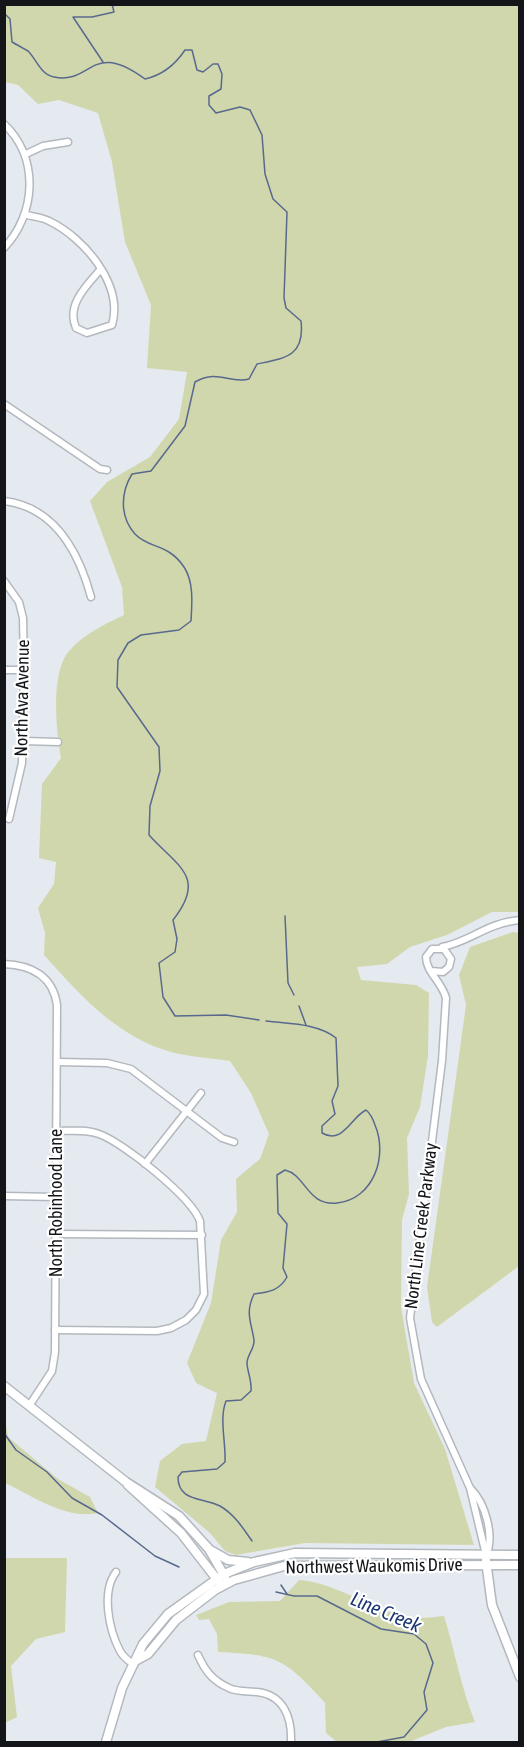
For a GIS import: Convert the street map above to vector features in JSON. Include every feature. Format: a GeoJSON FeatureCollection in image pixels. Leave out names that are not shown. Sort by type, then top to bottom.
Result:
{"type":"FeatureCollection","features":[{"type":"Feature","properties":{"kind":"main road"},"geometry":{"type":"LineString","coordinates":[[4,1386],[126,1482],[179,1516],[209,1549],[228,1560],[254,1562]]}},
{"type":"Feature","properties":{"kind":"main road"},"geometry":{"type":"LineString","coordinates":[[126,1482],[135,1494],[188,1541],[222,1580]]}},
{"type":"Feature","properties":{"kind":"main road"},"geometry":{"type":"LineString","coordinates":[[209,1549],[222,1580]]}},
{"type":"Feature","properties":{"kind":"main road","name":"Northwest Waukomis Drive"},"geometry":{"type":"LineString","coordinates":[[254,1562],[295,1553],[486,1555],[492,1605],[519,1677]]}},
{"type":"Feature","properties":{"kind":"main road"},"geometry":{"type":"LineString","coordinates":[[486,1555],[519,1555]]}},
{"type":"Feature","properties":{"kind":"main road"},"geometry":{"type":"LineString","coordinates":[[105,1743],[122,1688],[140,1648],[168,1614],[254,1562]]}},
{"type":"Feature","properties":{"kind":"main road","name":"Northwest Waukomis Drive"},"geometry":{"type":"LineString","coordinates":[[222,1580],[284,1566],[309,1564],[486,1565]]}},
{"type":"Feature","properties":{"kind":"main road"},"geometry":{"type":"LineString","coordinates":[[486,1565],[519,1565]]}},
{"type":"Feature","properties":{"kind":"street"},"geometry":{"type":"LineString","coordinates":[[4,124],[26,153],[29,180],[27,215],[17,235],[4,248]]}},
{"type":"Feature","properties":{"kind":"street"},"geometry":{"type":"LineString","coordinates":[[26,153],[43,146],[68,142]]}},
{"type":"Feature","properties":{"kind":"street"},"geometry":{"type":"LineString","coordinates":[[27,215],[48,220],[68,232],[92,255],[101,269],[116,312],[112,325],[87,333],[76,328],[72,318],[74,306],[101,269]]}},
{"type":"Feature","properties":{"kind":"street"},"geometry":{"type":"LineString","coordinates":[[4,404],[100,469],[107,470]]}},
{"type":"Feature","properties":{"kind":"street"},"geometry":{"type":"LineString","coordinates":[[4,501],[34,510],[67,538],[83,568],[91,597]]}},
{"type":"Feature","properties":{"kind":"street","name":"North Ava Avenue"},"geometry":{"type":"LineString","coordinates":[[4,581],[15,595],[23,618],[24,741],[9,819]]}},
{"type":"Feature","properties":{"kind":"street"},"geometry":{"type":"LineString","coordinates":[[4,670],[24,670]]}},
{"type":"Feature","properties":{"kind":"street"},"geometry":{"type":"LineString","coordinates":[[24,741],[58,742]]}},
{"type":"Feature","properties":{"kind":"street"},"geometry":{"type":"LineString","coordinates":[[444,988],[425,961],[432,949],[459,942],[486,927],[519,920]]}},
{"type":"Feature","properties":{"kind":"street","name":"North Line Creek Parkway"},"geometry":{"type":"LineString","coordinates":[[459,942],[448,967],[444,988],[446,998],[442,1061],[410,1318],[421,1379],[471,1488],[486,1555]]}},
{"type":"Feature","properties":{"kind":"street"},"geometry":{"type":"LineString","coordinates":[[441,947],[447,951],[451,959]]}},
{"type":"Feature","properties":{"kind":"street","name":"North Robinhood Lane"},"geometry":{"type":"LineString","coordinates":[[4,964],[23,964],[34,969],[44,978],[54,993],[57,1005],[55,1330],[52,1371],[29,1406]]}},
{"type":"Feature","properties":{"kind":"street"},"geometry":{"type":"LineString","coordinates":[[431,971],[443,972],[448,967]]}},
{"type":"Feature","properties":{"kind":"street"},"geometry":{"type":"LineString","coordinates":[[57,1062],[107,1063],[124,1066],[142,1076],[222,1138],[234,1142]]}},
{"type":"Feature","properties":{"kind":"street"},"geometry":{"type":"LineString","coordinates":[[145,1164],[201,1093]]}},
{"type":"Feature","properties":{"kind":"street"},"geometry":{"type":"LineString","coordinates":[[55,1330],[157,1331],[175,1326],[192,1315],[204,1294],[202,1235],[196,1211],[145,1164],[97,1133],[57,1131]]}},
{"type":"Feature","properties":{"kind":"street"},"geometry":{"type":"LineString","coordinates":[[4,1196],[56,1197]]}},
{"type":"Feature","properties":{"kind":"street"},"geometry":{"type":"LineString","coordinates":[[56,1234],[202,1235]]}},
{"type":"Feature","properties":{"kind":"street"},"geometry":{"type":"LineString","coordinates":[[116,1572],[109,1582],[109,1611],[121,1653],[135,1663]]}},
{"type":"Feature","properties":{"kind":"street"},"geometry":{"type":"LineString","coordinates":[[198,1656],[214,1680],[231,1689],[266,1693],[280,1702],[288,1712],[291,1743]]}},
{"type":"Feature","properties":{"kind":"green space"},"geometry":{"type":"Polygon","coordinates":[[[5,5],[519,5],[519,912],[492,912],[447,935],[410,947],[387,964],[357,967],[361,980],[416,985],[429,993],[428,1056],[420,1107],[407,1138],[409,1194],[402,1220],[401,1307],[414,1383],[445,1449],[474,1545],[305,1543],[236,1555],[225,1551],[210,1533],[155,1487],[160,1461],[182,1444],[206,1441],[217,1393],[196,1383],[187,1363],[211,1303],[221,1240],[237,1212],[236,1179],[260,1159],[269,1134],[251,1093],[230,1061],[171,1052],[133,1036],[101,1013],[44,955],[45,933],[38,908],[54,884],[56,862],[39,858],[42,784],[61,758],[56,718],[59,672],[70,650],[76,644],[95,630],[124,615],[122,587],[90,501],[107,482],[150,457],[179,419],[187,372],[147,368],[151,305],[125,242],[112,162],[98,113],[59,100],[38,104],[18,85],[5,82],[5,5]]]}},
{"type":"Feature","properties":{"kind":"green space"},"geometry":{"type":"Polygon","coordinates":[[[513,932],[520,933],[519,1266],[437,1327],[432,1322],[427,1287],[466,1005],[459,975],[470,947],[513,932]]]}},
{"type":"Feature","properties":{"kind":"green space"},"geometry":{"type":"Polygon","coordinates":[[[5,1418],[8,1437],[58,1479],[90,1497],[98,1513],[74,1513],[62,1510],[5,1483],[5,1418]]]}},
{"type":"Feature","properties":{"kind":"green space"},"geometry":{"type":"Polygon","coordinates":[[[6,1558],[67,1558],[65,1632],[36,1639],[11,1666],[17,1717],[5,1723],[6,1558]]]}},
{"type":"Feature","properties":{"kind":"green space"},"geometry":{"type":"Polygon","coordinates":[[[299,1580],[328,1586],[396,1614],[418,1618],[444,1616],[475,1722],[446,1727],[409,1742],[337,1742],[326,1733],[325,1703],[299,1676],[279,1662],[267,1658],[218,1652],[217,1634],[209,1619],[199,1620],[196,1615],[229,1602],[280,1601],[299,1580]]]}},
{"type":"Feature","properties":{"kind":"waterway","name":"Line Creek"},"geometry":{"type":"LineString","coordinates":[[103,62],[73,17],[92,17],[114,12],[112,4]]}},
{"type":"Feature","properties":{"kind":"waterway","name":"Line Creek"},"geometry":{"type":"LineString","coordinates":[[4,13],[10,19],[12,42],[28,51],[42,70],[54,77],[67,78],[102,63],[113,63],[145,79],[168,69],[185,50],[192,50],[197,70],[203,72],[213,64],[218,64],[222,74],[221,89],[209,96],[209,105],[216,113],[240,107],[250,110],[262,135],[265,174],[273,199],[287,212],[284,298],[286,308],[301,321],[300,342],[285,357],[257,364],[249,379],[210,377],[195,382],[185,426],[151,471],[132,474],[128,481],[123,504],[126,520],[135,534],[140,539],[165,550],[178,559],[187,573],[192,593],[191,621],[179,630],[141,635],[128,643],[118,660],[117,687],[159,747],[160,771],[150,806],[149,835],[185,873],[188,883],[188,893],[173,920],[177,939],[175,952],[159,963],[163,997],[175,1016],[226,1015],[259,1020]]}},
{"type":"Feature","properties":{"kind":"waterway"},"geometry":{"type":"LineString","coordinates":[[285,916],[288,983],[294,995]]}},
{"type":"Feature","properties":{"kind":"waterway"},"geometry":{"type":"LineString","coordinates":[[299,1006],[306,1025]]}},
{"type":"Feature","properties":{"kind":"waterway","name":"Line Creek"},"geometry":{"type":"LineString","coordinates":[[252,1541],[225,1509],[193,1498],[182,1491],[178,1477],[182,1472],[217,1469],[225,1462],[223,1423],[226,1401],[241,1400],[251,1391],[247,1363],[254,1343],[250,1317],[251,1301],[254,1294],[273,1290],[287,1277],[283,1268],[287,1224],[278,1213],[277,1175],[285,1170],[292,1173],[313,1195],[327,1203],[350,1200],[369,1185],[375,1174],[380,1150],[379,1137],[371,1115],[366,1110],[341,1133],[329,1136],[322,1133],[322,1126],[335,1114],[332,1101],[338,1086],[336,1038],[312,1027],[266,1021]]}},
{"type":"Feature","properties":{"kind":"waterway"},"geometry":{"type":"LineString","coordinates":[[4,1433],[16,1450],[47,1472],[72,1498],[102,1515],[155,1556],[179,1567]]}},
{"type":"Feature","properties":{"kind":"waterway","name":"Line Creek"},"geometry":{"type":"LineString","coordinates":[[281,1585],[287,1594]]}},
{"type":"Feature","properties":{"kind":"waterway","name":"Line Creek"},"geometry":{"type":"LineString","coordinates":[[276,1592],[294,1596],[317,1596],[381,1629],[414,1634],[426,1644],[433,1663],[424,1692],[427,1710],[404,1737],[377,1742]]}}]}
